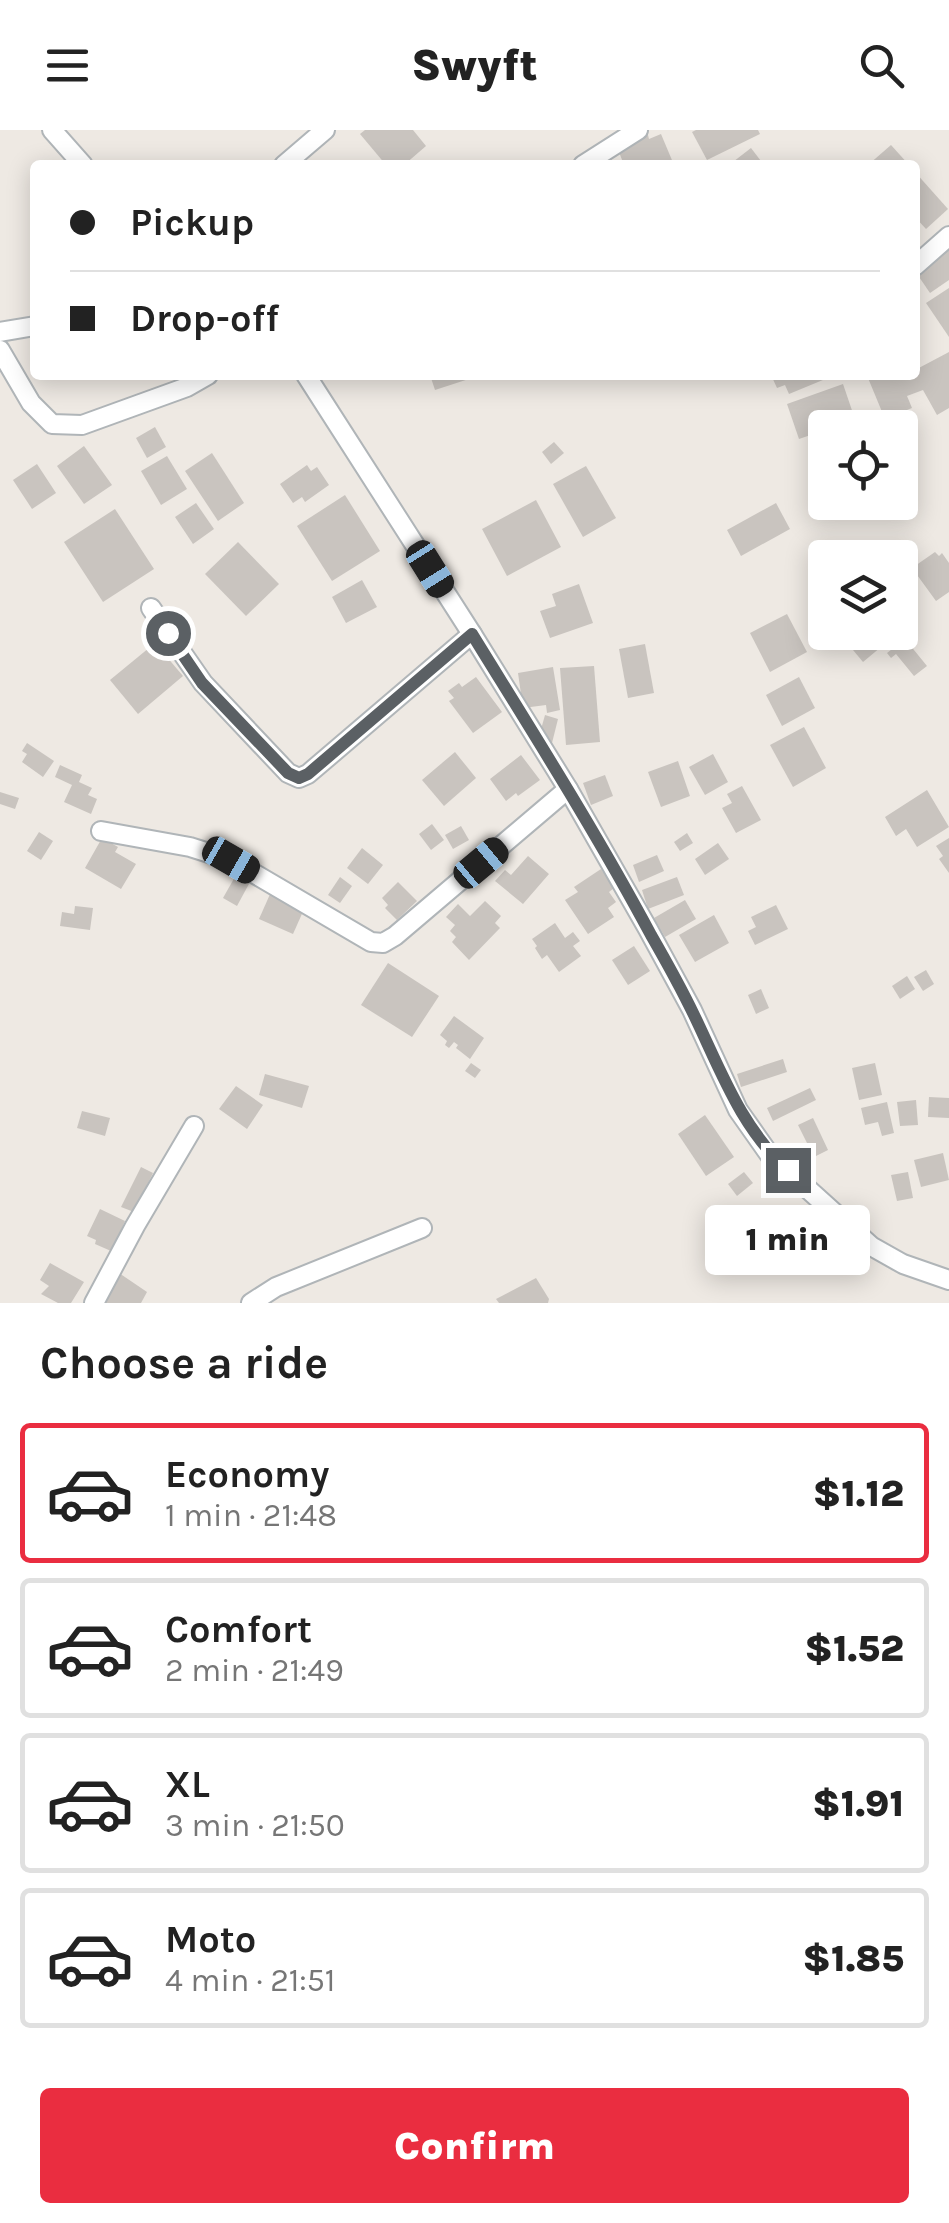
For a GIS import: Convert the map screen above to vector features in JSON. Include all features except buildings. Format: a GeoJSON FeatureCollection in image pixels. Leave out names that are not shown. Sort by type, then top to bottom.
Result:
{"type":"FeatureCollection","features":[{"type":"Feature","properties":{"kind":"street"},"geometry":{"type":"LineString","coordinates":[[52,130],[79,160]]}},
{"type":"Feature","properties":{"kind":"street"},"geometry":{"type":"LineString","coordinates":[[290,160],[325,130]]}},
{"type":"Feature","properties":{"kind":"street"},"geometry":{"type":"LineString","coordinates":[[591,160],[638,130]]}},
{"type":"Feature","properties":{"kind":"street"},"geometry":{"type":"LineString","coordinates":[[920,262],[949,236]]}},
{"type":"Feature","properties":{"kind":"street"},"geometry":{"type":"LineString","coordinates":[[0,332],[30,327]]}},
{"type":"Feature","properties":{"kind":"street"},"geometry":{"type":"LineString","coordinates":[[0,350],[32,403],[52,424],[82,425],[199,380]]}},
{"type":"Feature","properties":{"kind":"street"},"geometry":{"type":"LineString","coordinates":[[309,380],[568,789],[692,1010],[738,1110],[769,1154],[871,1246],[903,1264],[946,1276]]}},
{"type":"Feature","properties":{"kind":"street"},"geometry":{"type":"LineString","coordinates":[[150,608],[202,683],[288,773],[299,778],[472,634]]}},
{"type":"Feature","properties":{"kind":"street"},"geometry":{"type":"LineString","coordinates":[[101,831],[190,847],[231,860],[371,942],[383,943],[568,789]]}},
{"type":"Feature","properties":{"kind":"street"},"geometry":{"type":"LineString","coordinates":[[94,1303],[194,1126]]}},
{"type":"Feature","properties":{"kind":"street"},"geometry":{"type":"LineString","coordinates":[[251,1303],[276,1287],[422,1228]]}},
{"type":"Feature","properties":{"kind":"route"},"geometry":{"type":"LineString","coordinates":[[168,633],[202,683],[288,773],[299,778],[472,634],[568,789],[648,929],[692,1010],[738,1110],[769,1154],[788,1170]]}}]}
